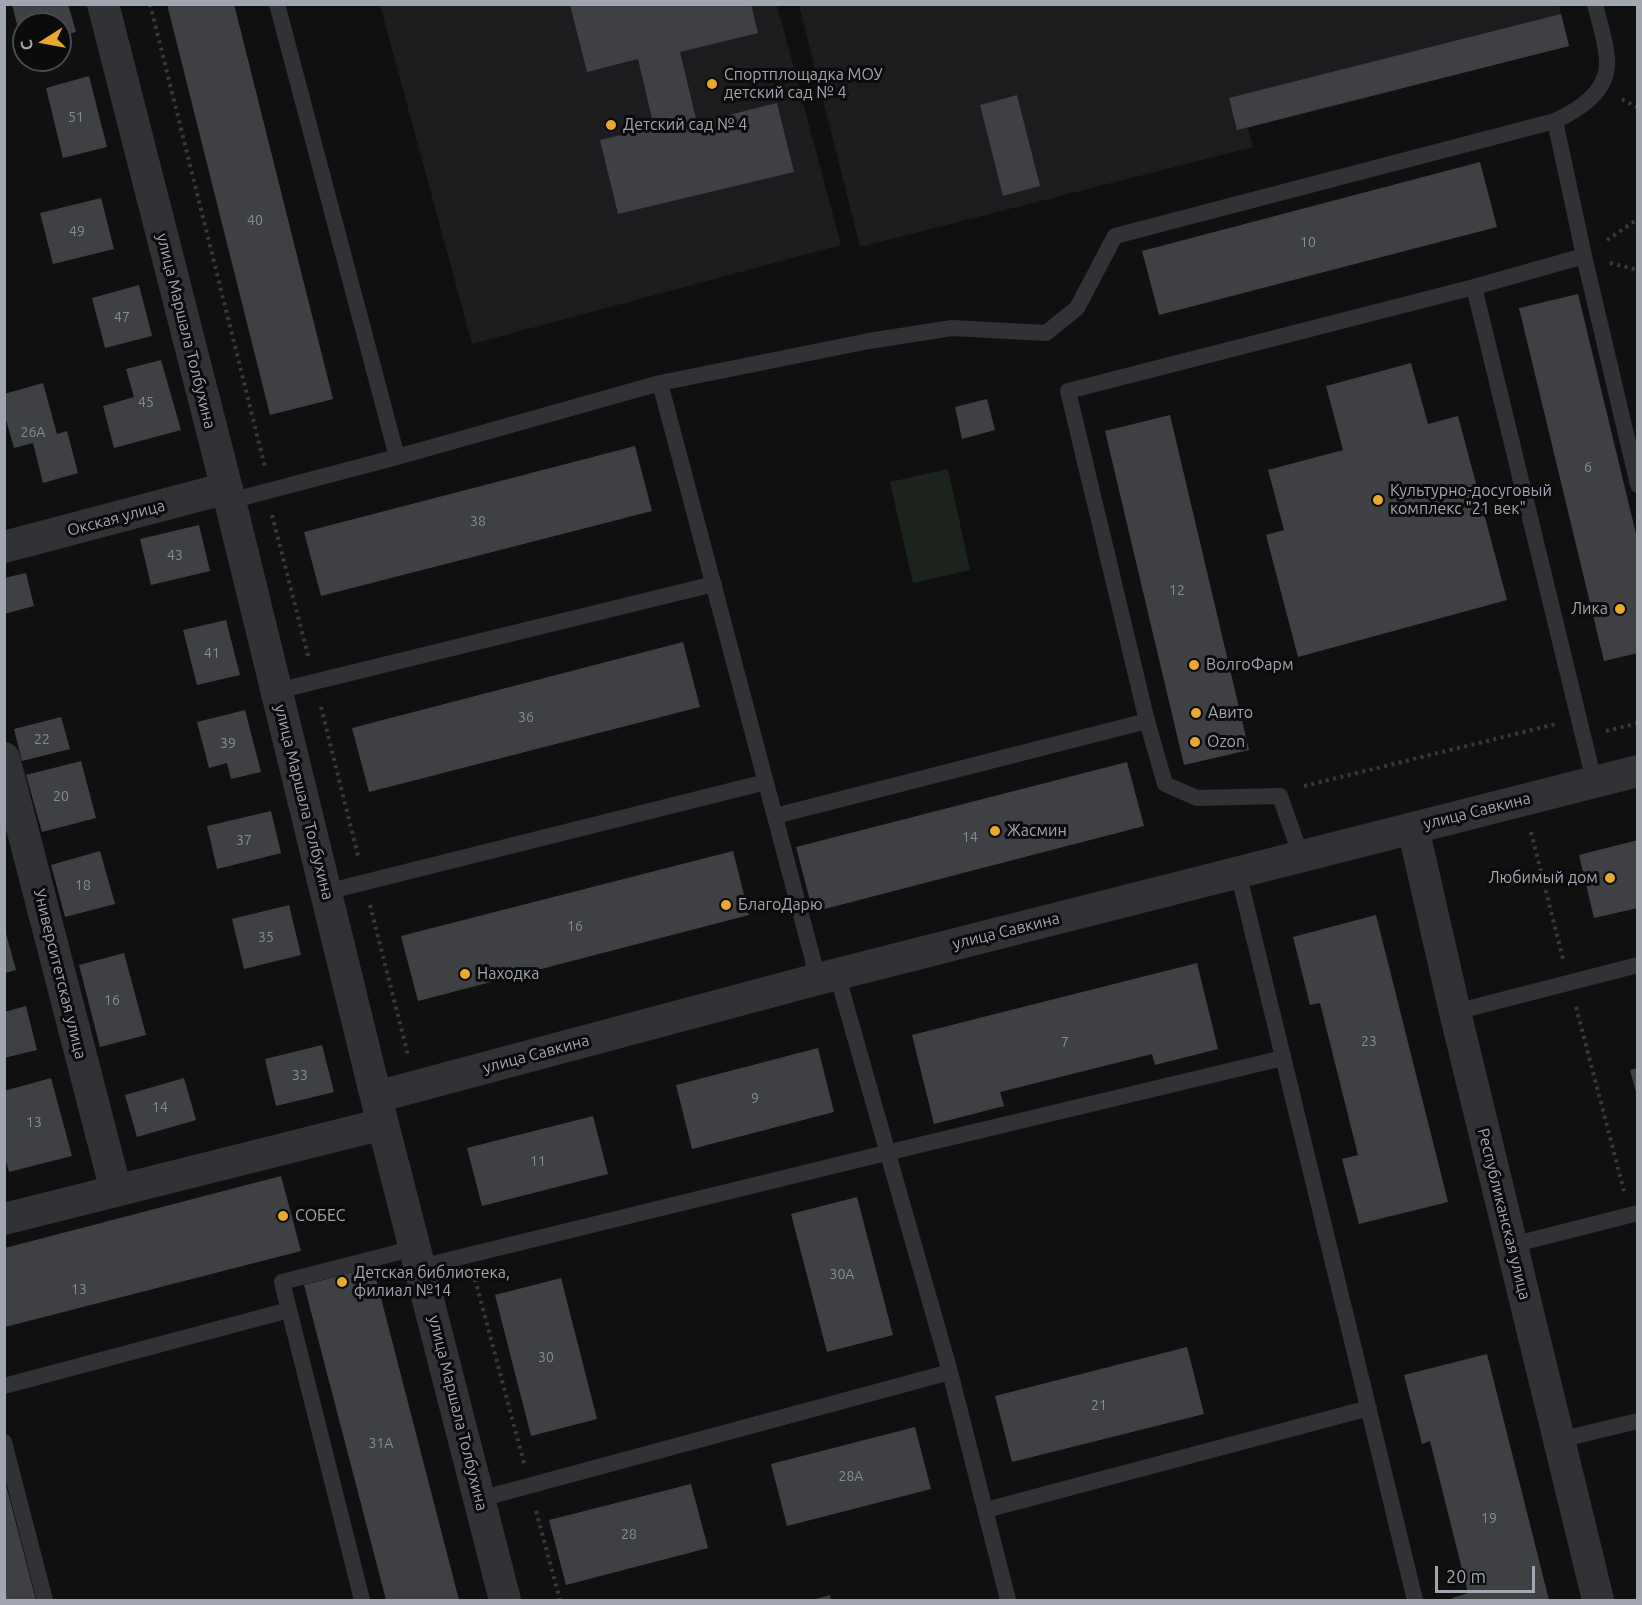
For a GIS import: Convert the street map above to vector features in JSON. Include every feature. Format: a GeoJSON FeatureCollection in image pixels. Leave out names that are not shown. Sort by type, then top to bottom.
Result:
{"type":"FeatureCollection","features":[{"type":"Feature","properties":{"kind":"street","name":"улица Маршала Толбухина"},"geometry":{"type":"LineString","coordinates":[[103,4],[229,494],[380,1110],[505,1600]]}},
{"type":"Feature","properties":{"kind":"street","name":"Окская улица"},"geometry":{"type":"LineString","coordinates":[[4,547],[229,494]]}},
{"type":"Feature","properties":{"kind":"street","name":"Университетская улица"},"geometry":{"type":"LineString","coordinates":[[4,758],[116,1191]]}},
{"type":"Feature","properties":{"kind":"street","name":"улица Савкина"},"geometry":{"type":"LineString","coordinates":[[4,1219],[116,1191],[380,1110],[416,1086],[827,976],[1638,771]]}},
{"type":"Feature","properties":{"kind":"street","name":"Республиканская улица"},"geometry":{"type":"LineString","coordinates":[[1413,828],[1455,1012],[1598,1600]]}},
{"type":"Feature","properties":{"kind":"lane"},"geometry":{"type":"LineString","coordinates":[[277,4],[397,457]]}},
{"type":"Feature","properties":{"kind":"lane"},"geometry":{"type":"LineString","coordinates":[[229,494],[271,490],[660,383],[868,341],[952,328],[1046,333],[1077,308],[1115,236],[1555,120],[1576,110],[1601,86],[1607,65],[1595,4]]}},
{"type":"Feature","properties":{"kind":"lane"},"geometry":{"type":"LineString","coordinates":[[1555,120],[1584,256],[1638,485]]}},
{"type":"Feature","properties":{"kind":"lane"},"geometry":{"type":"LineString","coordinates":[[1301,856],[1280,796],[1197,798],[1165,784],[1147,721],[1068,392],[1474,287],[1584,256]]}},
{"type":"Feature","properties":{"kind":"lane"},"geometry":{"type":"LineString","coordinates":[[1474,287],[1594,781]]}},
{"type":"Feature","properties":{"kind":"lane"},"geometry":{"type":"LineString","coordinates":[[660,383],[775,816],[886,1153],[950,1372],[1008,1600]]}},
{"type":"Feature","properties":{"kind":"lane"},"geometry":{"type":"LineString","coordinates":[[277,691],[714,584]]}},
{"type":"Feature","properties":{"kind":"lane"},"geometry":{"type":"LineString","coordinates":[[775,816],[1147,721]]}},
{"type":"Feature","properties":{"kind":"lane"},"geometry":{"type":"LineString","coordinates":[[326,892],[766,782]]}},
{"type":"Feature","properties":{"kind":"lane"},"geometry":{"type":"LineString","coordinates":[[1238,872],[1416,1600]]}},
{"type":"Feature","properties":{"kind":"lane"},"geometry":{"type":"LineString","coordinates":[[1455,1012],[1638,965]]}},
{"type":"Feature","properties":{"kind":"lane"},"geometry":{"type":"LineString","coordinates":[[362,1600],[282,1282],[418,1257],[468,1255],[1283,1058]]}},
{"type":"Feature","properties":{"kind":"lane"},"geometry":{"type":"LineString","coordinates":[[1512,1245],[1634,1214]]}},
{"type":"Feature","properties":{"kind":"lane"},"geometry":{"type":"LineString","coordinates":[[4,1386],[289,1310]]}},
{"type":"Feature","properties":{"kind":"lane"},"geometry":{"type":"LineString","coordinates":[[480,1499],[950,1372]]}},
{"type":"Feature","properties":{"kind":"lane"},"geometry":{"type":"LineString","coordinates":[[986,1510],[1369,1408]]}},
{"type":"Feature","properties":{"kind":"lane"},"geometry":{"type":"LineString","coordinates":[[1559,1440],[1638,1421]]}},
{"type":"Feature","properties":{"kind":"lane"},"geometry":{"type":"LineString","coordinates":[[4,1442],[45,1600]]}},
{"type":"Feature","properties":{"kind":"path"},"geometry":{"type":"LineString","coordinates":[[150,4],[271,490],[269,503],[416,1086]]}},
{"type":"Feature","properties":{"kind":"path"},"geometry":{"type":"LineString","coordinates":[[1584,256],[1638,219]]}},
{"type":"Feature","properties":{"kind":"path"},"geometry":{"type":"LineString","coordinates":[[1280,796],[1305,785],[1579,718],[1600,732],[1638,723]]}},
{"type":"Feature","properties":{"kind":"path"},"geometry":{"type":"LineString","coordinates":[[1522,800],[1569,982],[1634,1214]]}},
{"type":"Feature","properties":{"kind":"path"},"geometry":{"type":"LineString","coordinates":[[468,1255],[560,1600]]}},
{"type":"Feature","properties":{"kind":"shaded area","name":"Детский сад № 4"},"geometry":{"type":"Polygon","coordinates":[[[380,5],[777,5],[841,245],[472,344],[380,5]]]}},
{"type":"Feature","properties":{"kind":"shaded area"},"geometry":{"type":"Polygon","coordinates":[[[799,5],[1559,5],[1569,46],[1248,128],[1253,147],[860,247],[799,5]]]}},
{"type":"Feature","properties":{"kind":"shaded area"},"geometry":{"type":"Polygon","coordinates":[[[948,469],[970,570],[913,583],[890,482],[948,469]]]}},
{"type":"Feature","properties":{"kind":"building"},"geometry":{"type":"Polygon","coordinates":[[[12,4],[68,4],[70,12],[14,12],[12,4]]]}},
{"type":"Feature","properties":{"kind":"building"},"geometry":{"type":"Polygon","coordinates":[[[167,4],[234,4],[333,399],[270,415],[167,4]]]}},
{"type":"Feature","properties":{"kind":"building","name":"Детский сад № 4"},"geometry":{"type":"Polygon","coordinates":[[[751,4],[758,33],[680,52],[697,123],[777,103],[794,172],[618,214],[600,140],[654,127],[638,59],[587,72],[570,5],[751,4]]]}},
{"type":"Feature","properties":{"kind":"building"},"geometry":{"type":"Polygon","coordinates":[[[1561,14],[1569,46],[1237,130],[1229,98],[1561,14]]]}},
{"type":"Feature","properties":{"kind":"building"},"geometry":{"type":"Polygon","coordinates":[[[72,18],[76,32],[72,33],[72,18]]]}},
{"type":"Feature","properties":{"kind":"building"},"geometry":{"type":"Polygon","coordinates":[[[89,76],[107,147],[63,158],[46,88],[89,76]]]}},
{"type":"Feature","properties":{"kind":"building"},"geometry":{"type":"Polygon","coordinates":[[[1017,95],[1040,186],[1003,196],[980,105],[1017,95]]]}},
{"type":"Feature","properties":{"kind":"building"},"geometry":{"type":"Polygon","coordinates":[[[1480,162],[1497,227],[1159,315],[1142,251],[1480,162]]]}},
{"type":"Feature","properties":{"kind":"building"},"geometry":{"type":"Polygon","coordinates":[[[101,198],[114,249],[53,264],[40,213],[101,198]]]}},
{"type":"Feature","properties":{"kind":"building"},"geometry":{"type":"Polygon","coordinates":[[[139,285],[152,336],[105,348],[92,298],[139,285]]]}},
{"type":"Feature","properties":{"kind":"building"},"geometry":{"type":"Polygon","coordinates":[[[1578,294],[1638,542],[1638,653],[1604,661],[1519,308],[1578,294]]]}},
{"type":"Feature","properties":{"kind":"building"},"geometry":{"type":"Polygon","coordinates":[[[161,360],[181,430],[114,448],[103,406],[134,397],[126,369],[161,360]]]}},
{"type":"Feature","properties":{"kind":"building","name":"Культурно-досуговый комплекс \"21 век\""},"geometry":{"type":"Polygon","coordinates":[[[1411,363],[1428,424],[1458,416],[1507,600],[1298,657],[1266,535],[1284,530],[1268,470],[1343,450],[1326,386],[1411,363]]]}},
{"type":"Feature","properties":{"kind":"building"},"geometry":{"type":"Polygon","coordinates":[[[43,383],[57,434],[67,431],[78,473],[43,483],[33,443],[14,448],[4,413],[4,394],[43,383]]]}},
{"type":"Feature","properties":{"kind":"building"},"geometry":{"type":"Polygon","coordinates":[[[987,399],[995,430],[962,439],[955,407],[987,399]]]}},
{"type":"Feature","properties":{"kind":"building"},"geometry":{"type":"Polygon","coordinates":[[[1170,415],[1249,750],[1184,765],[1105,431],[1170,415]]]}},
{"type":"Feature","properties":{"kind":"building"},"geometry":{"type":"Polygon","coordinates":[[[635,446],[652,511],[321,596],[304,532],[635,446]]]}},
{"type":"Feature","properties":{"kind":"building"},"geometry":{"type":"Polygon","coordinates":[[[199,525],[210,571],[151,585],[140,539],[199,525]]]}},
{"type":"Feature","properties":{"kind":"building"},"geometry":{"type":"Polygon","coordinates":[[[26,573],[34,606],[4,614],[4,578],[26,573]]]}},
{"type":"Feature","properties":{"kind":"building"},"geometry":{"type":"Polygon","coordinates":[[[226,620],[240,675],[197,685],[183,630],[226,620]]]}},
{"type":"Feature","properties":{"kind":"building"},"geometry":{"type":"Polygon","coordinates":[[[683,642],[700,707],[369,792],[352,728],[683,642]]]}},
{"type":"Feature","properties":{"kind":"building"},"geometry":{"type":"Polygon","coordinates":[[[245,710],[261,772],[231,779],[227,763],[209,768],[197,722],[245,710]]]}},
{"type":"Feature","properties":{"kind":"building"},"geometry":{"type":"Polygon","coordinates":[[[61,717],[70,749],[22,761],[14,729],[61,717]]]}},
{"type":"Feature","properties":{"kind":"building"},"geometry":{"type":"Polygon","coordinates":[[[81,761],[96,818],[42,832],[26,775],[81,761]]]}},
{"type":"Feature","properties":{"kind":"building"},"geometry":{"type":"Polygon","coordinates":[[[1127,762],[1144,826],[813,912],[796,847],[1127,762]]]}},
{"type":"Feature","properties":{"kind":"building"},"geometry":{"type":"Polygon","coordinates":[[[271,811],[281,853],[217,869],[207,826],[271,811]]]}},
{"type":"Feature","properties":{"kind":"building"},"geometry":{"type":"Polygon","coordinates":[[[1638,840],[1638,908],[1594,918],[1579,855],[1638,840]]]}},
{"type":"Feature","properties":{"kind":"building"},"geometry":{"type":"Polygon","coordinates":[[[100,851],[115,904],[65,917],[51,865],[100,851]]]}},
{"type":"Feature","properties":{"kind":"building"},"geometry":{"type":"Polygon","coordinates":[[[733,851],[749,915],[418,1001],[401,936],[733,851]]]}},
{"type":"Feature","properties":{"kind":"building"},"geometry":{"type":"Polygon","coordinates":[[[289,905],[301,955],[244,969],[232,919],[289,905]]]}},
{"type":"Feature","properties":{"kind":"building"},"geometry":{"type":"Polygon","coordinates":[[[1376,915],[1448,1202],[1359,1224],[1342,1159],[1358,1155],[1320,1003],[1310,1005],[1293,937],[1376,915]]]}},
{"type":"Feature","properties":{"kind":"building"},"geometry":{"type":"Polygon","coordinates":[[[5,930],[16,970],[5,973],[5,930]]]}},
{"type":"Feature","properties":{"kind":"building"},"geometry":{"type":"Polygon","coordinates":[[[124,953],[146,1035],[100,1047],[79,965],[124,953]]]}},
{"type":"Feature","properties":{"kind":"building"},"geometry":{"type":"Polygon","coordinates":[[[1197,963],[1218,1049],[1155,1065],[1152,1054],[1000,1092],[1004,1106],[934,1124],[912,1035],[1197,963]]]}},
{"type":"Feature","properties":{"kind":"building"},"geometry":{"type":"Polygon","coordinates":[[[26,1006],[37,1050],[4,1058],[4,1012],[26,1006]]]}},
{"type":"Feature","properties":{"kind":"building"},"geometry":{"type":"Polygon","coordinates":[[[322,1045],[334,1092],[276,1106],[265,1059],[322,1045]]]}},
{"type":"Feature","properties":{"kind":"building"},"geometry":{"type":"Polygon","coordinates":[[[818,1048],[834,1112],[692,1149],[676,1085],[818,1048]]]}},
{"type":"Feature","properties":{"kind":"building"},"geometry":{"type":"Polygon","coordinates":[[[1638,1068],[1638,1096],[1637,1096],[1630,1070],[1638,1068]]]}},
{"type":"Feature","properties":{"kind":"building"},"geometry":{"type":"Polygon","coordinates":[[[51,1078],[72,1156],[9,1172],[4,1154],[4,1091],[51,1078]]]}},
{"type":"Feature","properties":{"kind":"building"},"geometry":{"type":"Polygon","coordinates":[[[184,1078],[196,1120],[137,1137],[125,1095],[184,1078]]]}},
{"type":"Feature","properties":{"kind":"building"},"geometry":{"type":"Polygon","coordinates":[[[593,1116],[608,1174],[482,1206],[467,1148],[593,1116]]]}},
{"type":"Feature","properties":{"kind":"building"},"geometry":{"type":"Polygon","coordinates":[[[281,1176],[301,1251],[5,1327],[5,1248],[281,1176]]]}},
{"type":"Feature","properties":{"kind":"building"},"geometry":{"type":"Polygon","coordinates":[[[857,1197],[893,1335],[827,1352],[791,1214],[857,1197]]]}},
{"type":"Feature","properties":{"kind":"building"},"geometry":{"type":"Polygon","coordinates":[[[373,1267],[459,1600],[386,1600],[304,1285],[373,1267]]]}},
{"type":"Feature","properties":{"kind":"building"},"geometry":{"type":"Polygon","coordinates":[[[561,1278],[597,1419],[531,1436],[495,1295],[561,1278]]]}},
{"type":"Feature","properties":{"kind":"building"},"geometry":{"type":"Polygon","coordinates":[[[1187,1347],[1204,1414],[1012,1462],[995,1396],[1187,1347]]]}},
{"type":"Feature","properties":{"kind":"building"},"geometry":{"type":"Polygon","coordinates":[[[1487,1354],[1549,1600],[1452,1600],[1452,1598],[1468,1593],[1430,1441],[1422,1444],[1404,1375],[1487,1354]]]}},
{"type":"Feature","properties":{"kind":"building"},"geometry":{"type":"Polygon","coordinates":[[[915,1427],[931,1489],[787,1526],[771,1464],[915,1427]]]}},
{"type":"Feature","properties":{"kind":"building"},"geometry":{"type":"Polygon","coordinates":[[[5,1481],[36,1600],[4,1600],[5,1481]]]}},
{"type":"Feature","properties":{"kind":"building"},"geometry":{"type":"Polygon","coordinates":[[[691,1484],[708,1548],[566,1585],[549,1520],[691,1484]]]}},
{"type":"Feature","properties":{"kind":"building"},"geometry":{"type":"Polygon","coordinates":[[[830,1595],[831,1600],[812,1600],[830,1595]]]}},
{"type":"Feature","properties":{"kind":"place","name":"Спортплощадка МОУ детский сад № 4"},"geometry":{"type":"Point","coordinates":[712,84]}},
{"type":"Feature","properties":{"kind":"place","name":"Детский сад № 4"},"geometry":{"type":"Point","coordinates":[611,125]}},
{"type":"Feature","properties":{"kind":"place","name":"Культурно-досуговый комплекс \"21 век\""},"geometry":{"type":"Point","coordinates":[1378,500]}},
{"type":"Feature","properties":{"kind":"place","name":"Лика"},"geometry":{"type":"Point","coordinates":[1620,609]}},
{"type":"Feature","properties":{"kind":"place","name":"ВолгоФарм"},"geometry":{"type":"Point","coordinates":[1194,665]}},
{"type":"Feature","properties":{"kind":"place","name":"Авито"},"geometry":{"type":"Point","coordinates":[1196,713]}},
{"type":"Feature","properties":{"kind":"place","name":"Ozon"},"geometry":{"type":"Point","coordinates":[1195,742]}},
{"type":"Feature","properties":{"kind":"place","name":"Жасмин"},"geometry":{"type":"Point","coordinates":[995,831]}},
{"type":"Feature","properties":{"kind":"place","name":"Любимый дом"},"geometry":{"type":"Point","coordinates":[1610,878]}},
{"type":"Feature","properties":{"kind":"place","name":"БлагоДарю"},"geometry":{"type":"Point","coordinates":[726,905]}},
{"type":"Feature","properties":{"kind":"place","name":"Находка"},"geometry":{"type":"Point","coordinates":[465,974]}},
{"type":"Feature","properties":{"kind":"place","name":"СОБЕС"},"geometry":{"type":"Point","coordinates":[283,1216]}},
{"type":"Feature","properties":{"kind":"place","name":"Детская библиотека, филиал №14"},"geometry":{"type":"Point","coordinates":[342,1282]}}]}
